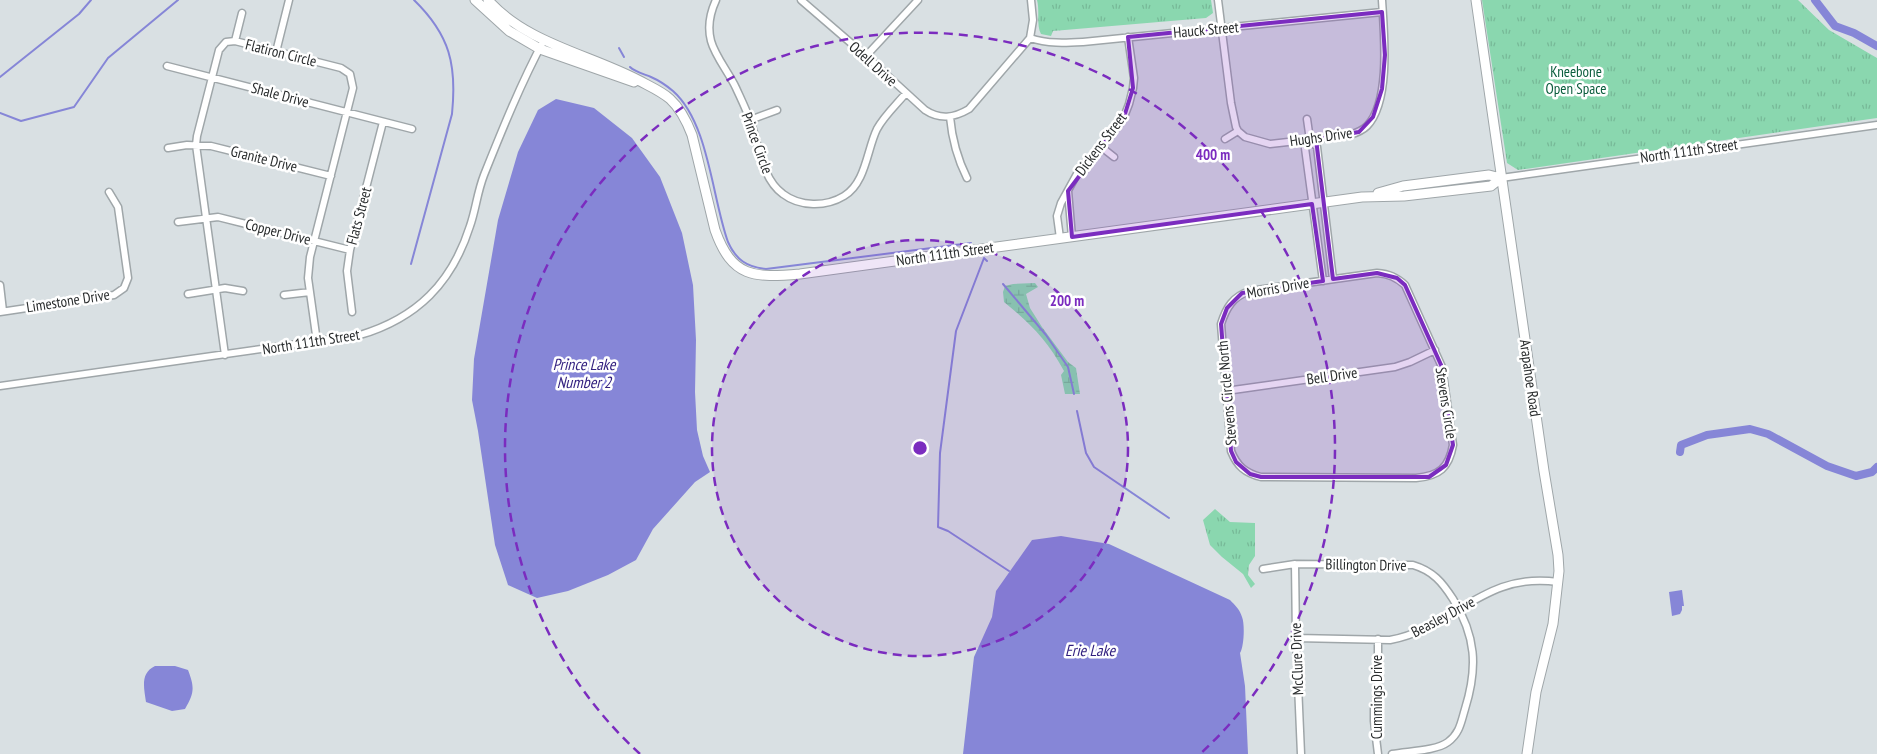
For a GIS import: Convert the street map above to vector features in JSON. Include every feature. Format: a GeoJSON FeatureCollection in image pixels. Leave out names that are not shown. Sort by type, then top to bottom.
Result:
{"type":"FeatureCollection","features":[{"type":"Feature","properties":{"kind":"street"},"geometry":{"type":"LineString","coordinates":[[276,52],[289,0]]}},
{"type":"Feature","properties":{"kind":"street"},"geometry":{"type":"LineString","coordinates":[[475,0],[509,31],[542,44]]}},
{"type":"Feature","properties":{"kind":"street"},"geometry":{"type":"LineString","coordinates":[[488,0],[506,17],[542,44]]}},
{"type":"Feature","properties":{"kind":"street","name":"Prince Circle"},"geometry":{"type":"LineString","coordinates":[[716,0],[711,12],[709,25],[712,42],[733,81],[750,120],[768,176],[782,194],[794,201],[804,204],[831,202],[844,196],[852,189],[859,178],[878,127],[906,93]]}},
{"type":"Feature","properties":{"kind":"street","name":"Odell Drive"},"geometry":{"type":"LineString","coordinates":[[801,0],[932,114],[941,117],[950,116]]}},
{"type":"Feature","properties":{"kind":"street"},"geometry":{"type":"LineString","coordinates":[[866,56],[918,0]]}},
{"type":"Feature","properties":{"kind":"street"},"geometry":{"type":"LineString","coordinates":[[967,178],[956,154],[952,139],[950,116],[960,114],[969,109],[1030,38],[1032,20],[1031,0]]}},
{"type":"Feature","properties":{"kind":"street"},"geometry":{"type":"LineString","coordinates":[[1218,0],[1232,109],[1238,131],[1225,139]]}},
{"type":"Feature","properties":{"kind":"street","name":"Hughs Drive"},"geometry":{"type":"LineString","coordinates":[[1238,131],[1244,137],[1270,144],[1354,134],[1367,126],[1378,105],[1383,80],[1385,55],[1382,0]]}},
{"type":"Feature","properties":{"kind":"street","name":"Arapahoe Road"},"geometry":{"type":"LineString","coordinates":[[1476,0],[1544,471],[1557,543],[1559,571],[1553,624],[1536,692],[1527,754]]}},
{"type":"Feature","properties":{"kind":"street"},"geometry":{"type":"LineString","coordinates":[[235,41],[242,12]]}},
{"type":"Feature","properties":{"kind":"street","name":"Hauck Street"},"geometry":{"type":"LineString","coordinates":[[1030,38],[1061,43],[1382,12]]}},
{"type":"Feature","properties":{"kind":"street","name":"Dickens Street"},"geometry":{"type":"LineString","coordinates":[[1060,238],[1057,216],[1061,204],[1077,174],[1124,117],[1133,88],[1134,78],[1128,37]]}},
{"type":"Feature","properties":{"kind":"street","name":"Flatiron Circle"},"geometry":{"type":"LineString","coordinates":[[225,355],[196,145],[219,50],[226,42],[235,41],[341,68],[350,74],[353,88],[309,264],[308,278],[317,342]]}},
{"type":"Feature","properties":{"kind":"street","name":"North 111th Street"},"geometry":{"type":"LineString","coordinates":[[0,386],[360,335],[374,331],[405,316],[419,306],[445,280],[461,252],[484,175],[542,44],[624,73],[649,86],[670,100],[679,109],[687,122],[696,147],[720,245],[736,266],[746,272],[774,276],[1362,197],[1403,186],[1489,174],[1501,178],[1877,125]]}},
{"type":"Feature","properties":{"kind":"street","name":"Shale Drive"},"geometry":{"type":"LineString","coordinates":[[167,66],[412,130]]}},
{"type":"Feature","properties":{"kind":"street"},"geometry":{"type":"LineString","coordinates":[[750,120],[777,110]]}},
{"type":"Feature","properties":{"kind":"street"},"geometry":{"type":"LineString","coordinates":[[1307,119],[1310,140],[1317,146],[1333,279]]}},
{"type":"Feature","properties":{"kind":"street","name":"Flats Street"},"geometry":{"type":"LineString","coordinates":[[352,312],[347,271],[350,250],[383,122]]}},
{"type":"Feature","properties":{"kind":"street","name":"Morris Drive"},"geometry":{"type":"LineString","coordinates":[[1224,314],[1234,299],[1242,294],[1323,281],[1305,148],[1310,140]]}},
{"type":"Feature","properties":{"kind":"street","name":"Granite Drive"},"geometry":{"type":"LineString","coordinates":[[168,148],[196,145],[211,146],[331,176]]}},
{"type":"Feature","properties":{"kind":"street"},"geometry":{"type":"LineString","coordinates":[[1100,146],[1114,158]]}},
{"type":"Feature","properties":{"kind":"street","name":"Dickens Street"},"geometry":{"type":"LineString","coordinates":[[1068,191],[1072,237]]}},
{"type":"Feature","properties":{"kind":"street","name":"Limestone Drive"},"geometry":{"type":"LineString","coordinates":[[2,311],[114,295],[124,288],[128,278],[118,207],[109,192]]}},
{"type":"Feature","properties":{"kind":"street","name":"Copper Drive"},"geometry":{"type":"LineString","coordinates":[[178,222],[218,217],[350,250]]}},
{"type":"Feature","properties":{"kind":"street","name":"Stevens Circle"},"geometry":{"type":"LineString","coordinates":[[1243,469],[1250,474],[1261,477],[1416,478],[1429,477],[1439,472],[1446,465],[1451,455],[1453,445],[1442,367],[1405,285],[1397,278],[1388,274],[1378,273],[1323,281]]}},
{"type":"Feature","properties":{"kind":"street"},"geometry":{"type":"LineString","coordinates":[[0,285],[2,311]]}},
{"type":"Feature","properties":{"kind":"street"},"geometry":{"type":"LineString","coordinates":[[188,294],[233,288],[243,291]]}},
{"type":"Feature","properties":{"kind":"street"},"geometry":{"type":"LineString","coordinates":[[284,296],[310,292]]}},
{"type":"Feature","properties":{"kind":"street","name":"Stevens Circle North"},"geometry":{"type":"LineString","coordinates":[[1224,314],[1221,324],[1231,451],[1236,462],[1243,469]]}},
{"type":"Feature","properties":{"kind":"street","name":"Bell Drive"},"geometry":{"type":"LineString","coordinates":[[1226,391],[1395,367],[1435,350]]}},
{"type":"Feature","properties":{"kind":"street","name":"Billington Drive"},"geometry":{"type":"LineString","coordinates":[[1263,569],[1295,564],[1413,565],[1426,569],[1444,585],[1467,624],[1473,646],[1474,668],[1470,693],[1459,732],[1448,742],[1437,747],[1392,754]]}},
{"type":"Feature","properties":{"kind":"street","name":"McClure Drive"},"geometry":{"type":"LineString","coordinates":[[1295,564],[1301,754]]}},
{"type":"Feature","properties":{"kind":"street","name":"Beasley Drive"},"geometry":{"type":"LineString","coordinates":[[1296,638],[1390,640],[1414,634],[1501,586],[1514,582],[1543,580],[1558,582]]}},
{"type":"Feature","properties":{"kind":"street","name":"Cummings Drive"},"geometry":{"type":"LineString","coordinates":[[1378,639],[1378,691],[1374,709],[1378,754]]}},
{"type":"Feature","properties":{"kind":"highlighted area"},"geometry":{"type":"Polygon","coordinates":[[[1382,12],[1385,55],[1382,89],[1373,117],[1359,132],[1316,139],[1333,279],[1377,273],[1397,278],[1405,285],[1442,367],[1453,445],[1446,465],[1429,477],[1261,477],[1250,474],[1236,462],[1231,451],[1221,324],[1227,308],[1242,293],[1323,281],[1312,204],[1072,237],[1068,191],[1124,117],[1133,88],[1128,37],[1382,12]]]}},
{"type":"Feature","properties":{"kind":"green space"},"geometry":{"type":"Polygon","coordinates":[[[1037,0],[1211,0],[1213,13],[1206,18],[1053,31],[1051,36],[1041,34],[1038,22],[1037,0]]]}},
{"type":"Feature","properties":{"kind":"green space","name":"Kneebone Open Space"},"geometry":{"type":"Polygon","coordinates":[[[1482,0],[1798,0],[1829,30],[1877,58],[1877,118],[1518,170],[1507,163],[1482,0]]]}},
{"type":"Feature","properties":{"kind":"green space"},"geometry":{"type":"Polygon","coordinates":[[[1035,283],[1038,287],[1026,294],[1030,308],[1068,362],[1076,368],[1080,394],[1065,394],[1061,375],[1064,371],[1052,351],[1030,325],[1004,302],[1003,292],[1005,286],[1035,283]]]}},
{"type":"Feature","properties":{"kind":"green space"},"geometry":{"type":"Polygon","coordinates":[[[1215,509],[1230,522],[1255,523],[1255,556],[1249,565],[1248,575],[1255,584],[1251,588],[1243,574],[1210,545],[1203,520],[1215,509]]]}},
{"type":"Feature","properties":{"kind":"water","name":"Prince Lake Number 2"},"geometry":{"type":"Polygon","coordinates":[[[556,99],[594,108],[632,138],[660,177],[682,233],[693,285],[697,430],[703,456],[710,472],[695,482],[653,529],[636,560],[608,575],[568,591],[537,598],[508,585],[495,545],[472,400],[474,359],[498,220],[518,152],[538,110],[556,99]]]}},
{"type":"Feature","properties":{"kind":"water","name":"Erie Lake"},"geometry":{"type":"Polygon","coordinates":[[[1061,536],[1109,544],[1230,600],[1239,610],[1244,625],[1240,653],[1245,686],[1248,754],[963,754],[974,657],[992,617],[996,591],[1032,540],[1061,536]]]}},
{"type":"Feature","properties":{"kind":"water"},"geometry":{"type":"Polygon","coordinates":[[[1682,590],[1684,606],[1682,606],[1680,614],[1672,616],[1669,592],[1682,590]]]}},
{"type":"Feature","properties":{"kind":"water"},"geometry":{"type":"Polygon","coordinates":[[[155,666],[175,666],[188,670],[192,681],[192,690],[185,709],[172,711],[146,702],[145,677],[150,669],[155,666]]]}},
{"type":"Feature","properties":{"kind":"waterway"},"geometry":{"type":"LineString","coordinates":[[0,77],[79,14],[91,0]]}},
{"type":"Feature","properties":{"kind":"waterway"},"geometry":{"type":"LineString","coordinates":[[0,113],[21,121],[74,107],[108,58],[178,0]]}},
{"type":"Feature","properties":{"kind":"waterway"},"geometry":{"type":"LineString","coordinates":[[411,264],[452,114],[453,96],[452,66],[443,39],[436,26],[414,0]]}},
{"type":"Feature","properties":{"kind":"waterway"},"geometry":{"type":"LineString","coordinates":[[1815,0],[1835,26],[1854,33],[1877,46]]}},
{"type":"Feature","properties":{"kind":"waterway"},"geometry":{"type":"LineString","coordinates":[[619,48],[624,57]]}},
{"type":"Feature","properties":{"kind":"waterway"},"geometry":{"type":"LineString","coordinates":[[630,67],[654,78],[673,91],[685,105],[695,122],[708,162],[728,242],[735,254],[743,262],[766,269],[971,243]]}},
{"type":"Feature","properties":{"kind":"waterway"},"geometry":{"type":"LineString","coordinates":[[987,261],[984,258],[956,331],[940,453],[938,527],[948,531],[1009,571]]}},
{"type":"Feature","properties":{"kind":"waterway"},"geometry":{"type":"LineString","coordinates":[[1003,284],[1046,335],[1068,367],[1074,394]]}},
{"type":"Feature","properties":{"kind":"waterway"},"geometry":{"type":"LineString","coordinates":[[1077,411],[1086,453],[1094,467],[1169,518]]}},
{"type":"Feature","properties":{"kind":"waterway"},"geometry":{"type":"LineString","coordinates":[[1680,452],[1681,445],[1707,435],[1750,429],[1768,434],[1827,466],[1856,476],[1872,472],[1877,467]]}}]}
